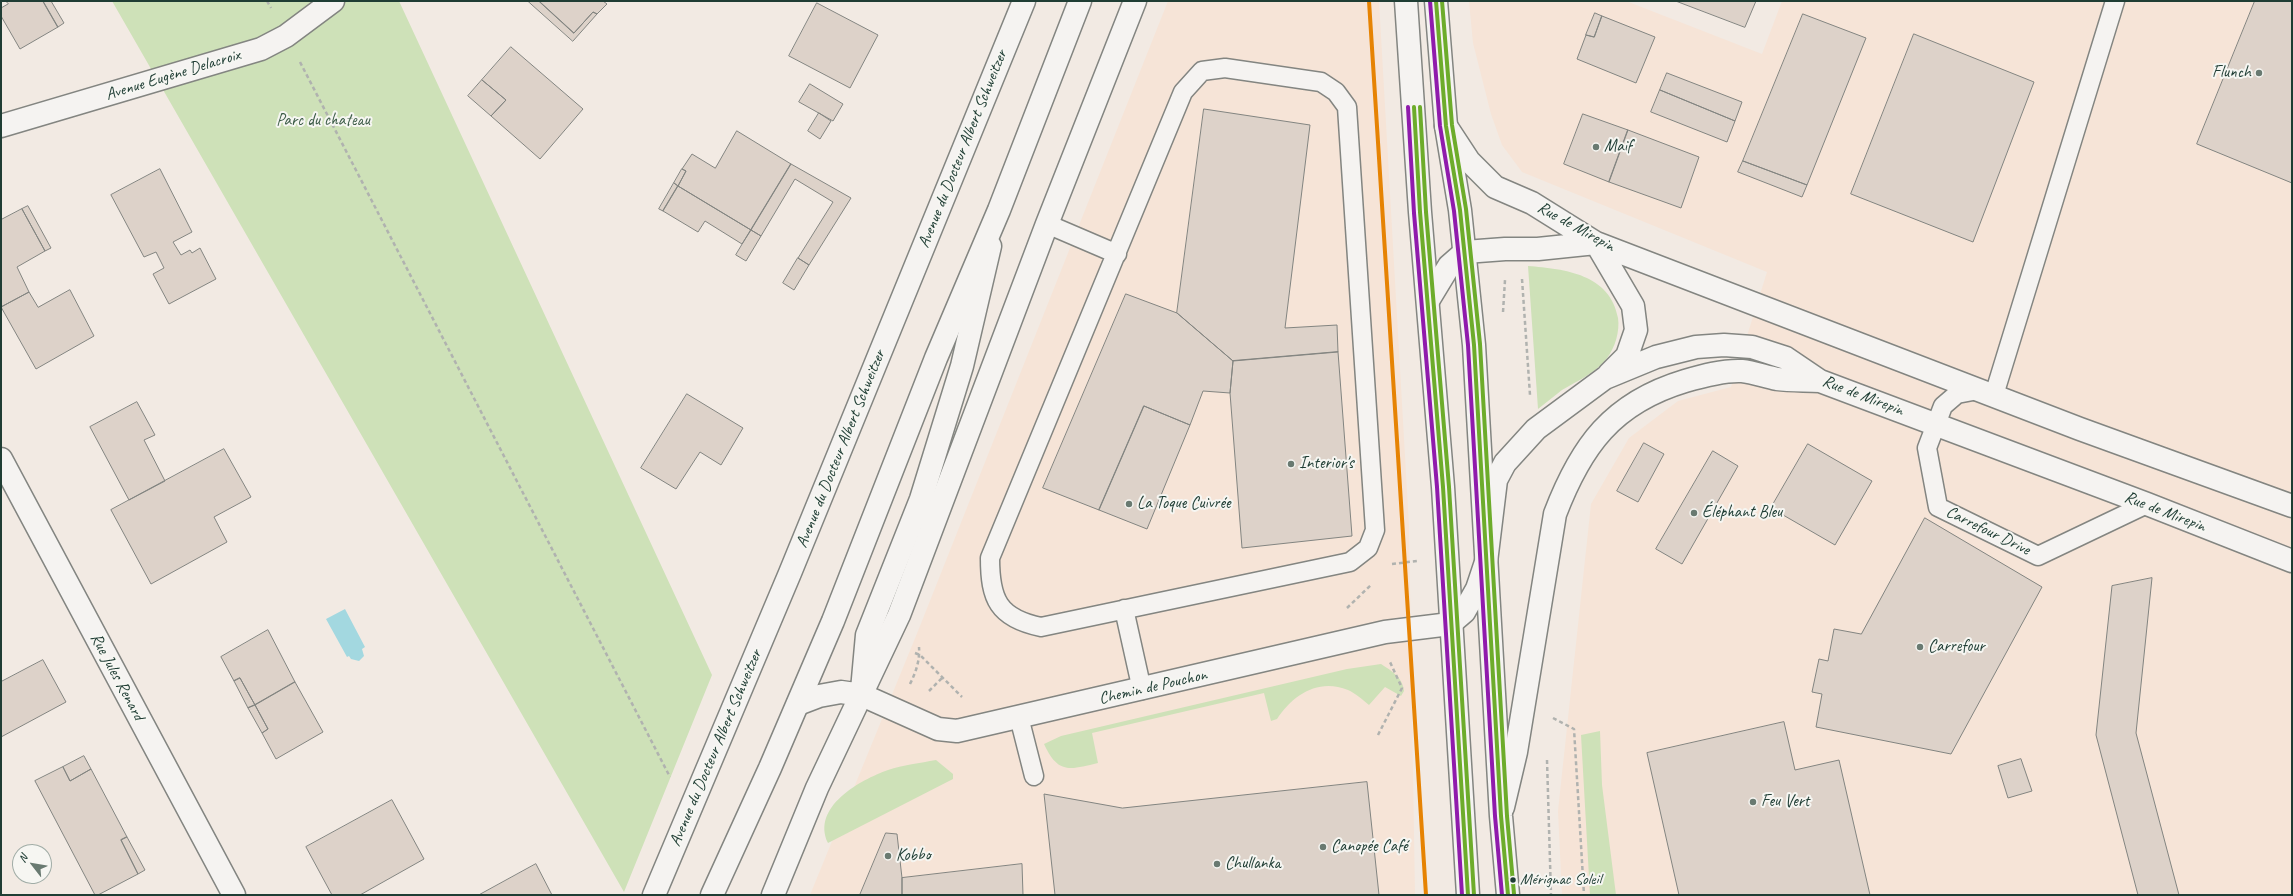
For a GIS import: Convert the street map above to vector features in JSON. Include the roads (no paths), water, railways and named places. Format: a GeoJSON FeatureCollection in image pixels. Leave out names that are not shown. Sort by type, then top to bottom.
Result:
{"type":"FeatureCollection","features":[{"type":"Feature","properties":{"kind":"street","name":"Avenue Eugène Delacroix"},"geometry":{"type":"LineString","coordinates":[[1,126],[261,49],[286,36],[333,1]]}},
{"type":"Feature","properties":{"kind":"street","name":"Avenue du Docteur Albert Schweitzer"},"geometry":{"type":"LineString","coordinates":[[654,895],[790,573],[1024,1]]}},
{"type":"Feature","properties":{"kind":"street"},"geometry":{"type":"LineString","coordinates":[[712,895],[798,704],[936,358],[999,210],[1080,1]]}},
{"type":"Feature","properties":{"kind":"street"},"geometry":{"type":"LineString","coordinates":[[773,895],[817,788],[899,615],[1047,224],[1135,1]]}},
{"type":"Feature","properties":{"kind":"street"},"geometry":{"type":"LineString","coordinates":[[1406,1],[1420,212],[1429,300],[1443,487],[1450,624],[1468,895]]}},
{"type":"Feature","properties":{"kind":"street"},"geometry":{"type":"LineString","coordinates":[[1436,1],[1446,126],[1460,210],[1474,345],[1501,816],[1508,895]]}},
{"type":"Feature","properties":{"kind":"street","name":"Rue de Mirepin"},"geometry":{"type":"LineString","coordinates":[[1446,126],[1469,161],[1495,187],[1532,203],[1596,243],[1986,392],[2292,506]]}},
{"type":"Feature","properties":{"kind":"street"},"geometry":{"type":"LineString","coordinates":[[862,695],[867,635],[925,484],[962,366],[999,210]]}},
{"type":"Feature","properties":{"kind":"street"},"geometry":{"type":"LineString","coordinates":[[1429,300],[1449,266],[1465,252],[1505,249],[1538,249],[1596,243],[1633,306],[1636,330],[1627,356],[1604,378]]}},
{"type":"Feature","properties":{"kind":"street","name":"Rue de Mirepin"},"geometry":{"type":"LineString","coordinates":[[1486,562],[1496,480],[1505,463],[1536,429],[1604,378],[1656,357],[1696,347],[1724,346],[1752,347],[1786,358],[1820,381],[2147,504],[2292,562]]}},
{"type":"Feature","properties":{"kind":"street"},"geometry":{"type":"LineString","coordinates":[[1501,816],[1516,752],[1555,514],[1568,480],[1592,441],[1624,410],[1662,388],[1704,376],[1741,371],[1779,379],[1820,381]]}},
{"type":"Feature","properties":{"kind":"street","name":"Rue Jules Renard"},"geometry":{"type":"LineString","coordinates":[[1,459],[234,895]]}},
{"type":"Feature","properties":{"kind":"street"},"geometry":{"type":"LineString","coordinates":[[1450,624],[1464,612],[1476,589],[1486,562]]}},
{"type":"Feature","properties":{"kind":"street","name":"Chemin de Pouchon"},"geometry":{"type":"LineString","coordinates":[[798,704],[819,696],[841,692],[862,695],[938,730],[956,731],[1142,690],[1385,632],[1450,624]]}},
{"type":"Feature","properties":{"kind":"lane"},"geometry":{"type":"LineString","coordinates":[[1986,392],[2115,1]]}},
{"type":"Feature","properties":{"kind":"lane"},"geometry":{"type":"LineString","coordinates":[[1225,68],[1321,82],[1336,92],[1347,107],[1375,530],[1368,548],[1350,562],[1124,609],[1041,627],[1020,623],[1000,608],[990,584],[990,558],[1183,92],[1202,71],[1225,68]]}},
{"type":"Feature","properties":{"kind":"lane"},"geometry":{"type":"LineString","coordinates":[[1047,224],[1116,254]]}},
{"type":"Feature","properties":{"kind":"lane","name":"Carrefour Drive"},"geometry":{"type":"LineString","coordinates":[[1986,392],[1957,394],[1943,406],[1927,448],[1938,507],[2038,556],[2147,504]]}},
{"type":"Feature","properties":{"kind":"lane"},"geometry":{"type":"LineString","coordinates":[[1124,609],[1142,690]]}},
{"type":"Feature","properties":{"kind":"lane"},"geometry":{"type":"LineString","coordinates":[[1019,717],[1034,776]]}},
{"type":"Feature","properties":{"kind":"water"},"geometry":{"type":"Polygon","coordinates":[[[345,609],[365,647],[362,649],[364,656],[359,661],[351,659],[349,656],[347,657],[326,619],[345,609]]]}},
{"type":"Feature","properties":{"kind":"place","name":"Flunch"},"geometry":{"type":"Point","coordinates":[2259,73]}},
{"type":"Feature","properties":{"kind":"place","name":"Maif"},"geometry":{"type":"Point","coordinates":[1596,147]}},
{"type":"Feature","properties":{"kind":"place","name":"Interior's"},"geometry":{"type":"Point","coordinates":[1291,464]}},
{"type":"Feature","properties":{"kind":"place","name":"La Toque Cuivrée"},"geometry":{"type":"Point","coordinates":[1129,504]}},
{"type":"Feature","properties":{"kind":"place","name":"Éléphant Bleu"},"geometry":{"type":"Point","coordinates":[1694,513]}},
{"type":"Feature","properties":{"kind":"place","name":"Carrefour"},"geometry":{"type":"Point","coordinates":[1920,647]}},
{"type":"Feature","properties":{"kind":"place","name":"Feu Vert"},"geometry":{"type":"Point","coordinates":[1753,802]}},
{"type":"Feature","properties":{"kind":"place","name":"Canopée Café"},"geometry":{"type":"Point","coordinates":[1323,847]}},
{"type":"Feature","properties":{"kind":"place","name":"Kobbo"},"geometry":{"type":"Point","coordinates":[888,856]}},
{"type":"Feature","properties":{"kind":"place","name":"Chullanka"},"geometry":{"type":"Point","coordinates":[1217,864]}},
{"type":"Feature","properties":{"kind":"place","name":"Mérignac Soleil"},"geometry":{"type":"Point","coordinates":[1513,880]}},
{"type":"Feature","properties":{"kind":"park label","name":"Parc du chateau"},"geometry":{"type":"Point","coordinates":[323,121]}}]}
